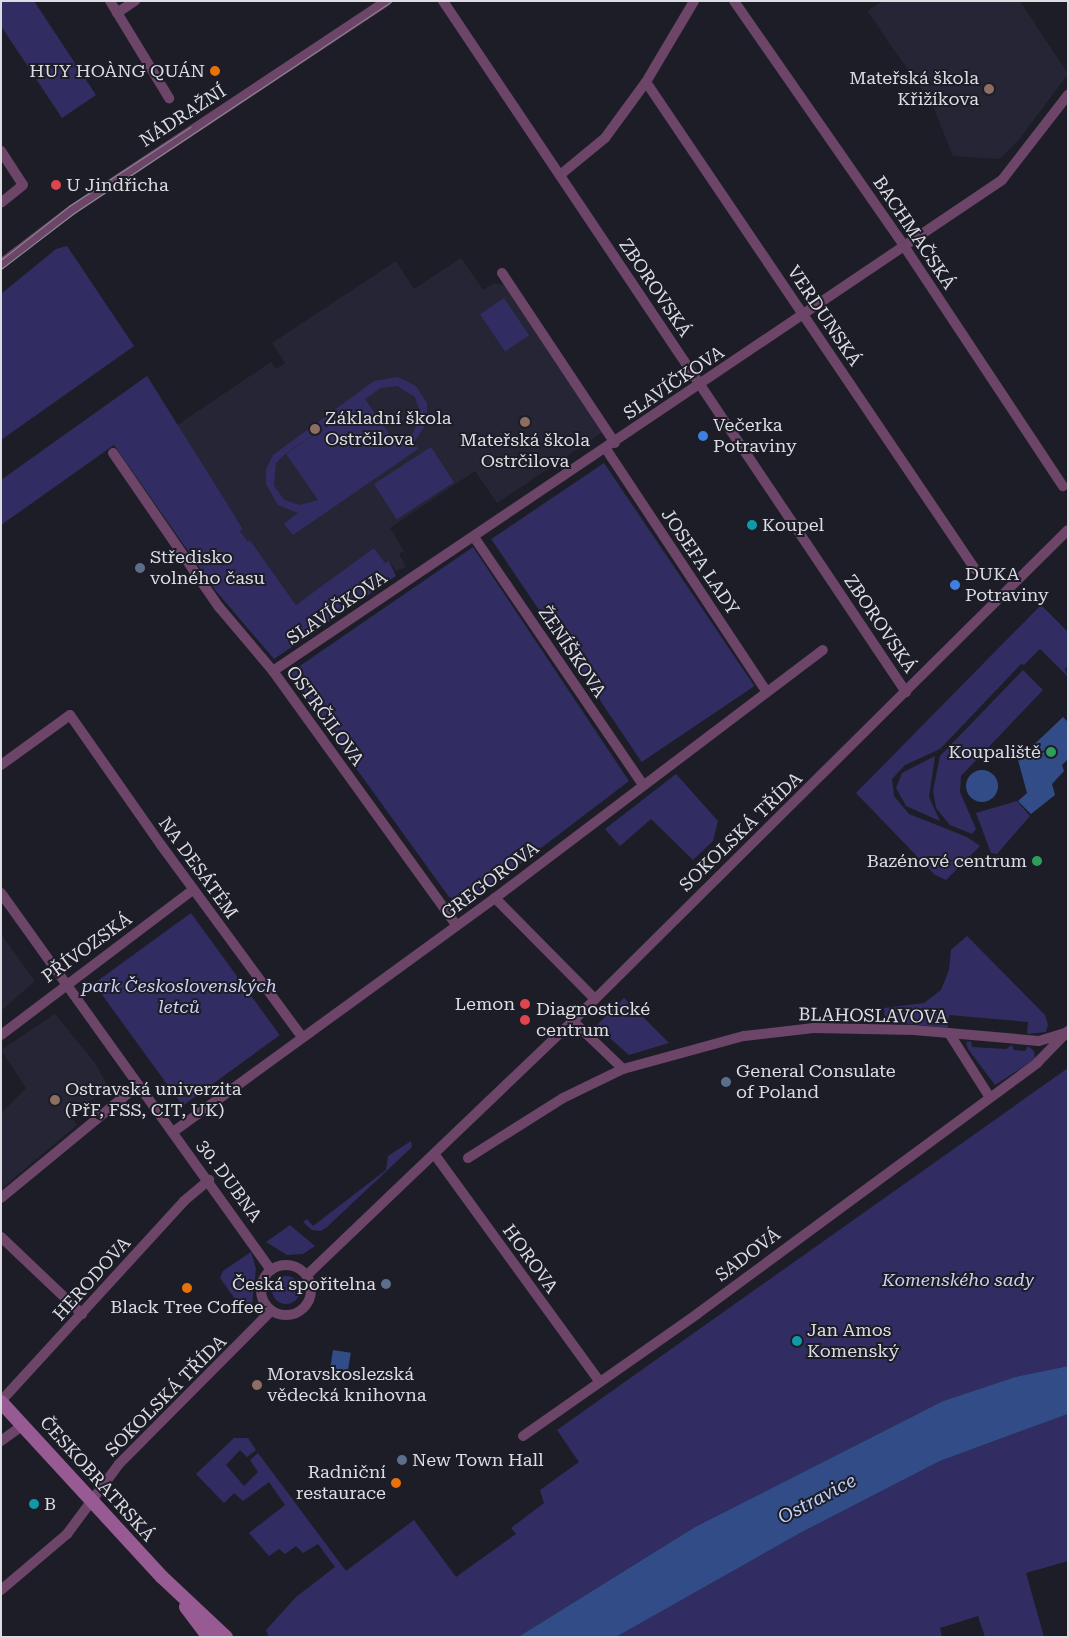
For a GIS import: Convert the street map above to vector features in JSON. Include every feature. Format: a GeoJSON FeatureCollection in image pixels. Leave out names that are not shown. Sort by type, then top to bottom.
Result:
{"type":"FeatureCollection","features":[{"type":"Feature","properties":{"kind":"main road","name":"ČESKOBRATRSKÁ"},"geometry":{"type":"LineString","coordinates":[[1,1402],[166,1581],[226,1637]]}},
{"type":"Feature","properties":{"kind":"main road","name":"ČESKOBRATRSKÁ"},"geometry":{"type":"LineString","coordinates":[[166,1581],[209,1637]]}},
{"type":"Feature","properties":{"kind":"street"},"geometry":{"type":"LineString","coordinates":[[110,1],[169,98]]}},
{"type":"Feature","properties":{"kind":"street"},"geometry":{"type":"LineString","coordinates":[[117,13],[135,1]]}},
{"type":"Feature","properties":{"kind":"street","name":"NÁDRAŽNÍ"},"geometry":{"type":"LineString","coordinates":[[1,264],[72,210],[387,1]]}},
{"type":"Feature","properties":{"kind":"street","name":"ZBOROVSKÁ"},"geometry":{"type":"LineString","coordinates":[[443,1],[906,692]]}},
{"type":"Feature","properties":{"kind":"street"},"geometry":{"type":"LineString","coordinates":[[560,176],[605,138],[646,82],[694,1]]}},
{"type":"Feature","properties":{"kind":"street","name":"BACHMAČSKÁ"},"geometry":{"type":"LineString","coordinates":[[734,1],[904,246],[1063,486]]}},
{"type":"Feature","properties":{"kind":"street","name":"VERDUNSKÁ"},"geometry":{"type":"LineString","coordinates":[[646,82],[975,569]]}},
{"type":"Feature","properties":{"kind":"street","name":"SLAVÍČKOVA"},"geometry":{"type":"LineString","coordinates":[[273,671],[700,386],[1002,180],[1068,96]]}},
{"type":"Feature","properties":{"kind":"street"},"geometry":{"type":"LineString","coordinates":[[1,151],[24,185],[1,203]]}},
{"type":"Feature","properties":{"kind":"street"},"geometry":{"type":"LineString","coordinates":[[502,273],[615,443]]}},
{"type":"Feature","properties":{"kind":"street","name":"JOSEFA LADY"},"geometry":{"type":"LineString","coordinates":[[606,449],[766,692]]}},
{"type":"Feature","properties":{"kind":"street","name":"OSTRČILOVA"},"geometry":{"type":"LineString","coordinates":[[113,453],[220,607],[273,671],[457,926]]}},
{"type":"Feature","properties":{"kind":"street","name":"SOKOLSKÁ TŘÍDA"},"geometry":{"type":"LineString","coordinates":[[307,1275],[435,1155],[573,1021],[1068,530]]}},
{"type":"Feature","properties":{"kind":"street","name":"ŽENÍŠKOVA"},"geometry":{"type":"LineString","coordinates":[[474,537],[643,785]]}},
{"type":"Feature","properties":{"kind":"street","name":"GREGOROVA"},"geometry":{"type":"LineString","coordinates":[[173,1132],[495,898],[823,650]]}},
{"type":"Feature","properties":{"kind":"street","name":"NA DESÁTÉM"},"geometry":{"type":"LineString","coordinates":[[1,765],[70,716],[193,890],[302,1037]]}},
{"type":"Feature","properties":{"kind":"street","name":"PŘÍVOZSKÁ"},"geometry":{"type":"LineString","coordinates":[[1,1035],[65,984],[193,890]]}},
{"type":"Feature","properties":{"kind":"street","name":"30. DUBNA"},"geometry":{"type":"LineString","coordinates":[[1,893],[138,1085],[209,1180],[271,1270]]}},
{"type":"Feature","properties":{"kind":"street"},"geometry":{"type":"LineString","coordinates":[[495,898],[595,999]]}},
{"type":"Feature","properties":{"kind":"street"},"geometry":{"type":"LineString","coordinates":[[573,1021],[623,1069]]}},
{"type":"Feature","properties":{"kind":"street","name":"BLAHOSLAVOVA"},"geometry":{"type":"LineString","coordinates":[[468,1158],[563,1098],[623,1069],[744,1036],[814,1028],[949,1033],[1039,1041],[1067,1032]]}},
{"type":"Feature","properties":{"kind":"street","name":"SADOVÁ"},"geometry":{"type":"LineString","coordinates":[[523,1436],[696,1314],[989,1096],[1037,1063],[1067,1032]]}},
{"type":"Feature","properties":{"kind":"street"},"geometry":{"type":"LineString","coordinates":[[949,1033],[989,1096]]}},
{"type":"Feature","properties":{"kind":"street"},"geometry":{"type":"LineString","coordinates":[[1,1198],[138,1085]]}},
{"type":"Feature","properties":{"kind":"street","name":"HOROVA"},"geometry":{"type":"LineString","coordinates":[[435,1155],[599,1381]]}},
{"type":"Feature","properties":{"kind":"street","name":"HERODOVA"},"geometry":{"type":"LineString","coordinates":[[1,1402],[184,1201],[209,1180]]}},
{"type":"Feature","properties":{"kind":"street"},"geometry":{"type":"LineString","coordinates":[[1,1237],[82,1314]]}},
{"type":"Feature","properties":{"kind":"street"},"geometry":{"type":"LineString","coordinates":[[290,1265],[307,1275],[312,1293],[305,1307],[288,1315],[272,1310],[261,1292],[265,1277],[271,1270],[290,1265]]}},
{"type":"Feature","properties":{"kind":"street","name":"SOKOLSKÁ TŘÍDA"},"geometry":{"type":"LineString","coordinates":[[1,1590],[67,1534],[94,1502],[119,1464],[272,1310]]}},
{"type":"Feature","properties":{"kind":"street"},"geometry":{"type":"LineString","coordinates":[[1,1441],[23,1425]]}},
{"type":"Feature","properties":{"kind":"shaded area","name":"Mateřská škola Křižíkova"},"geometry":{"type":"Polygon","coordinates":[[[883,1],[1020,1],[1068,74],[1021,137],[1000,159],[953,156],[932,104],[867,11],[883,1]]]}},
{"type":"Feature","properties":{"kind":"shaded area","name":"Základní škola Ostrčilova"},"geometry":{"type":"Polygon","coordinates":[[[461,258],[483,290],[494,283],[504,285],[603,432],[497,503],[475,471],[390,528],[404,551],[399,554],[406,567],[396,571],[389,561],[385,563],[374,548],[297,606],[250,540],[247,542],[240,531],[243,528],[176,426],[271,362],[276,369],[285,363],[272,343],[396,261],[414,289],[461,258]]]}},
{"type":"Feature","properties":{"kind":"shaded area"},"geometry":{"type":"Polygon","coordinates":[[[1,934],[35,981],[1,1011],[1,934]]]}},
{"type":"Feature","properties":{"kind":"shaded area","name":"Ostravská univerzita (PřF, FSS, CIT, UK)"},"geometry":{"type":"Polygon","coordinates":[[[55,1014],[95,1063],[108,1087],[71,1117],[77,1125],[1,1189],[1,1113],[26,1088],[1,1050],[55,1014]]]}},
{"type":"Feature","properties":{"kind":"green space"},"geometry":{"type":"Polygon","coordinates":[[[1,1],[34,1],[96,95],[62,118],[1,26],[1,1]]]}},
{"type":"Feature","properties":{"kind":"green space"},"geometry":{"type":"Polygon","coordinates":[[[67,246],[134,346],[1,440],[1,294],[56,249],[67,246]]]}},
{"type":"Feature","properties":{"kind":"green space"},"geometry":{"type":"Polygon","coordinates":[[[504,298],[529,335],[505,352],[480,314],[504,298]]]}},
{"type":"Feature","properties":{"kind":"green space"},"geometry":{"type":"Polygon","coordinates":[[[147,376],[243,529],[240,531],[247,541],[250,540],[296,605],[374,548],[385,563],[389,561],[396,576],[274,659],[216,591],[114,445],[1,525],[1,480],[147,376]]]}},
{"type":"Feature","properties":{"kind":"green space"},"geometry":{"type":"Polygon","coordinates":[[[398,377],[416,386],[427,403],[427,423],[414,442],[418,449],[293,535],[284,524],[298,513],[278,505],[266,484],[266,469],[273,455],[374,381],[398,377]],[[397,386],[381,388],[365,399],[397,445],[413,433],[421,415],[415,397],[397,386]],[[338,417],[285,454],[276,463],[274,485],[284,500],[300,505],[318,500],[286,454],[338,417]]]}},
{"type":"Feature","properties":{"kind":"green space"},"geometry":{"type":"Polygon","coordinates":[[[431,447],[454,482],[397,519],[374,484],[431,447]]]}},
{"type":"Feature","properties":{"kind":"green space"},"geometry":{"type":"Polygon","coordinates":[[[604,463],[754,686],[642,762],[491,539],[604,463]]]}},
{"type":"Feature","properties":{"kind":"green space"},"geometry":{"type":"Polygon","coordinates":[[[473,547],[629,781],[469,903],[449,897],[288,674],[473,547]]]}},
{"type":"Feature","properties":{"kind":"green space"},"geometry":{"type":"Polygon","coordinates":[[[1041,605],[1068,632],[1068,665],[1065,669],[1068,677],[1040,649],[1024,665],[1021,664],[940,749],[905,765],[892,779],[894,796],[909,814],[967,837],[980,846],[946,880],[935,875],[856,793],[1041,605]]]}},
{"type":"Feature","properties":{"kind":"green space"},"geometry":{"type":"Polygon","coordinates":[[[1023,670],[1043,690],[961,776],[960,792],[976,829],[972,834],[950,825],[936,808],[933,791],[940,756],[1023,670]]]}},
{"type":"Feature","properties":{"kind":"green space"},"geometry":{"type":"Polygon","coordinates":[[[935,756],[929,797],[940,821],[906,806],[896,788],[902,773],[935,756]]]}},
{"type":"Feature","properties":{"kind":"green space"},"geometry":{"type":"Polygon","coordinates":[[[676,774],[718,821],[713,841],[693,860],[651,819],[620,846],[605,829],[676,774]]]}},
{"type":"Feature","properties":{"kind":"green space"},"geometry":{"type":"Polygon","coordinates":[[[1017,801],[1030,816],[997,854],[991,853],[976,813],[1017,801]]]}},
{"type":"Feature","properties":{"kind":"green space","name":"park Československých letců"},"geometry":{"type":"Polygon","coordinates":[[[191,913],[280,1035],[183,1106],[94,984],[191,913]]]}},
{"type":"Feature","properties":{"kind":"green space"},"geometry":{"type":"Polygon","coordinates":[[[967,936],[1045,1015],[1048,1025],[1046,1032],[1027,1034],[1028,1022],[949,1015],[948,1028],[885,1021],[884,1008],[924,1003],[941,990],[949,970],[951,950],[967,936]]]}},
{"type":"Feature","properties":{"kind":"green space"},"geometry":{"type":"Polygon","coordinates":[[[624,998],[669,1043],[629,1055],[596,1026],[624,998]]]}},
{"type":"Feature","properties":{"kind":"green space"},"geometry":{"type":"Polygon","coordinates":[[[971,1041],[972,1047],[1006,1049],[1012,1045],[1014,1050],[1025,1051],[1028,1046],[1034,1051],[1035,1059],[995,1085],[968,1049],[966,1042],[971,1041]]]}},
{"type":"Feature","properties":{"kind":"green space","name":"Komenského sady"},"geometry":{"type":"Polygon","coordinates":[[[1068,1068],[1068,1366],[1015,1377],[943,1401],[695,1527],[518,1637],[269,1637],[266,1630],[296,1597],[335,1567],[318,1544],[303,1553],[296,1546],[285,1554],[279,1549],[269,1556],[249,1533],[285,1505],[269,1482],[243,1501],[234,1493],[224,1503],[196,1474],[234,1438],[248,1438],[256,1450],[247,1457],[240,1450],[226,1465],[244,1486],[258,1472],[250,1460],[258,1453],[346,1571],[414,1520],[456,1577],[516,1534],[511,1528],[544,1503],[540,1490],[579,1462],[557,1430],[1068,1068]]]}},
{"type":"Feature","properties":{"kind":"green space"},"geometry":{"type":"Polygon","coordinates":[[[411,1141],[412,1147],[327,1227],[321,1231],[312,1230],[303,1222],[307,1219],[313,1226],[386,1170],[388,1156],[411,1141]]]}},
{"type":"Feature","properties":{"kind":"green space"},"geometry":{"type":"Polygon","coordinates":[[[290,1225],[315,1246],[303,1254],[287,1255],[266,1242],[290,1225]]]}},
{"type":"Feature","properties":{"kind":"green space"},"geometry":{"type":"Polygon","coordinates":[[[251,1252],[256,1269],[252,1303],[245,1313],[220,1278],[223,1271],[251,1252]]]}},
{"type":"Feature","properties":{"kind":"green space"},"geometry":{"type":"Polygon","coordinates":[[[286,1276],[296,1280],[300,1290],[296,1300],[286,1304],[276,1300],[272,1290],[276,1280],[286,1276]]]}},
{"type":"Feature","properties":{"kind":"green space"},"geometry":{"type":"Polygon","coordinates":[[[1068,1414],[1068,1561],[1026,1573],[1044,1637],[985,1637],[978,1616],[940,1628],[942,1637],[616,1637],[802,1532],[940,1461],[1068,1414]]]}},
{"type":"Feature","properties":{"kind":"water"},"geometry":{"type":"Polygon","coordinates":[[[1063,717],[1068,722],[1068,759],[1062,765],[1064,771],[1052,784],[1055,795],[1031,814],[1018,801],[1027,793],[1018,760],[1063,717]]]}},
{"type":"Feature","properties":{"kind":"water"},"geometry":{"type":"Polygon","coordinates":[[[982,770],[993,775],[998,786],[993,797],[982,802],[971,797],[966,786],[971,775],[982,770]]]}},
{"type":"Feature","properties":{"kind":"water"},"geometry":{"type":"Polygon","coordinates":[[[333,1350],[351,1353],[348,1371],[330,1368],[333,1350]]]}},
{"type":"Feature","properties":{"kind":"water","name":"Ostravice"},"geometry":{"type":"Polygon","coordinates":[[[1068,1366],[1068,1414],[940,1461],[802,1532],[616,1637],[518,1637],[695,1527],[943,1401],[1015,1377],[1068,1366]]]}},
{"type":"Feature","properties":{"kind":"tram line"},"geometry":{"type":"LineString","coordinates":[[1,269],[74,213],[392,1]]}},
{"type":"Feature","properties":{"kind":"tram line"},"geometry":{"type":"LineString","coordinates":[[2,259],[69,206],[190,127]]}},
{"type":"Feature","properties":{"kind":"place","name":"HUY HOÀNG QUÁN"},"geometry":{"type":"Point","coordinates":[215,71]}},
{"type":"Feature","properties":{"kind":"place","name":"Mateřská škola Křižíkova"},"geometry":{"type":"Point","coordinates":[989,89]}},
{"type":"Feature","properties":{"kind":"place","name":"U Jindřicha"},"geometry":{"type":"Point","coordinates":[56,185]}},
{"type":"Feature","properties":{"kind":"place","name":"Mateřská škola Ostrčilova"},"geometry":{"type":"Point","coordinates":[525,422]}},
{"type":"Feature","properties":{"kind":"place","name":"Základní škola Ostrčilova"},"geometry":{"type":"Point","coordinates":[315,429]}},
{"type":"Feature","properties":{"kind":"place","name":"Večerka Potraviny"},"geometry":{"type":"Point","coordinates":[703,436]}},
{"type":"Feature","properties":{"kind":"place","name":"Koupel"},"geometry":{"type":"Point","coordinates":[752,525]}},
{"type":"Feature","properties":{"kind":"place","name":"Středisko volného času"},"geometry":{"type":"Point","coordinates":[140,568]}},
{"type":"Feature","properties":{"kind":"place","name":"DUKA Potraviny"},"geometry":{"type":"Point","coordinates":[955,585]}},
{"type":"Feature","properties":{"kind":"place","name":"Koupaliště"},"geometry":{"type":"Point","coordinates":[1051,752]}},
{"type":"Feature","properties":{"kind":"place","name":"Bazénové centrum"},"geometry":{"type":"Point","coordinates":[1037,861]}},
{"type":"Feature","properties":{"kind":"place","name":"Lemon"},"geometry":{"type":"Point","coordinates":[525,1004]}},
{"type":"Feature","properties":{"kind":"place","name":"Diagnostické centrum"},"geometry":{"type":"Point","coordinates":[525,1020]}},
{"type":"Feature","properties":{"kind":"place","name":"General Consulate of Poland"},"geometry":{"type":"Point","coordinates":[726,1082]}},
{"type":"Feature","properties":{"kind":"place","name":"Ostravská univerzita (PřF, FSS, CIT, UK)"},"geometry":{"type":"Point","coordinates":[55,1100]}},
{"type":"Feature","properties":{"kind":"place","name":"Česká spořitelna"},"geometry":{"type":"Point","coordinates":[386,1284]}},
{"type":"Feature","properties":{"kind":"place","name":"Black Tree Coffee"},"geometry":{"type":"Point","coordinates":[187,1288]}},
{"type":"Feature","properties":{"kind":"place","name":"Jan Amos Komenský"},"geometry":{"type":"Point","coordinates":[797,1341]}},
{"type":"Feature","properties":{"kind":"place","name":"Moravskoslezská vědecká knihovna"},"geometry":{"type":"Point","coordinates":[257,1385]}},
{"type":"Feature","properties":{"kind":"place","name":"New Town Hall"},"geometry":{"type":"Point","coordinates":[402,1460]}},
{"type":"Feature","properties":{"kind":"place","name":"Radniční restaurace"},"geometry":{"type":"Point","coordinates":[396,1483]}},
{"type":"Feature","properties":{"kind":"place","name":"B"},"geometry":{"type":"Point","coordinates":[34,1504]}}]}
